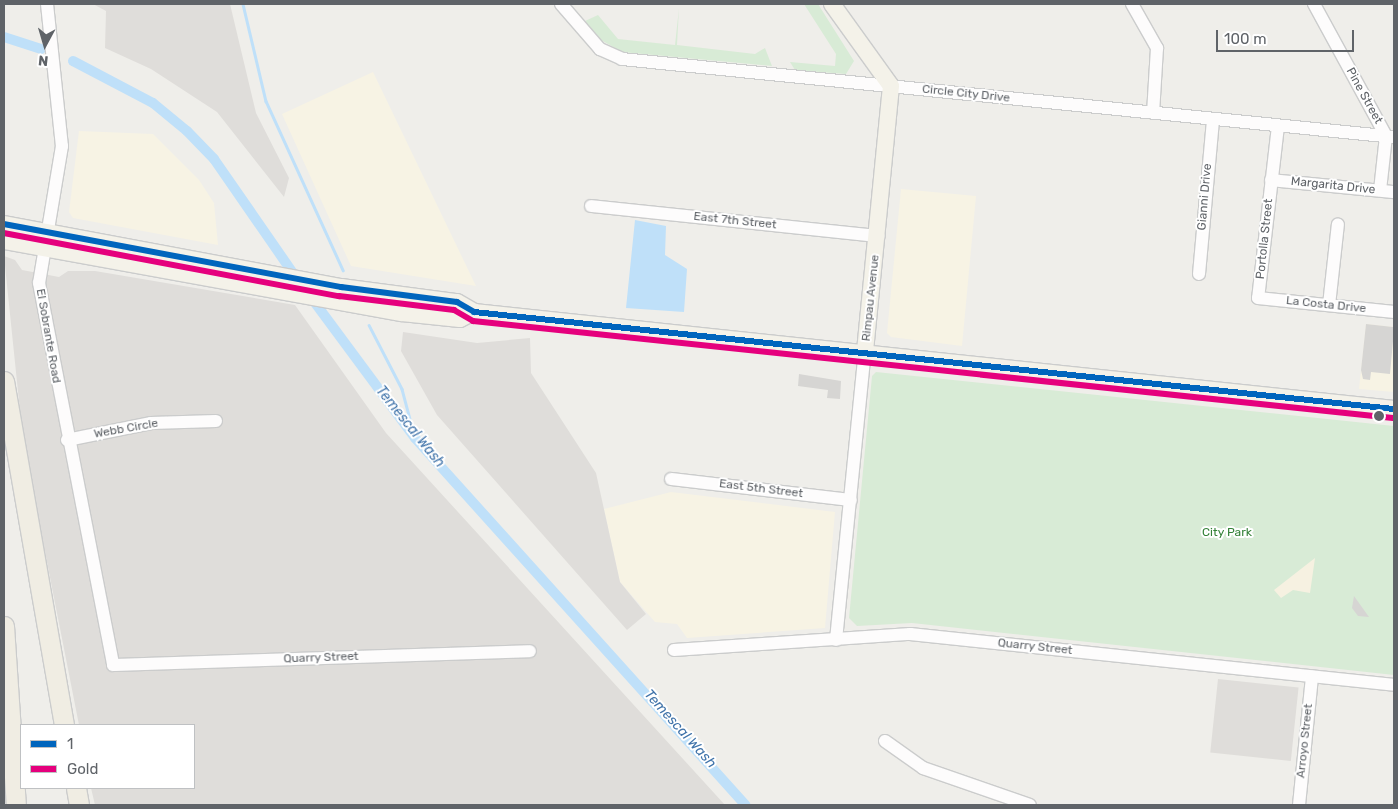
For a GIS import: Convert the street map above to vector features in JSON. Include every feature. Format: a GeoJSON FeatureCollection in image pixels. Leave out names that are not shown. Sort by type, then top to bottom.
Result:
{"type":"FeatureCollection","features":[{"type":"Feature","properties":{"kind":"highway"},"geometry":{"type":"LineString","coordinates":[[4,381],[64,724]]}},
{"type":"Feature","properties":{"kind":"highway"},"geometry":{"type":"LineString","coordinates":[[4,626],[16,805]]}},
{"type":"Feature","properties":{"kind":"highway"},"geometry":{"type":"LineString","coordinates":[[10,713],[20,763]]}},
{"type":"Feature","properties":{"kind":"highway"},"geometry":{"type":"LineString","coordinates":[[26,789],[29,805]]}},
{"type":"Feature","properties":{"kind":"highway"},"geometry":{"type":"LineString","coordinates":[[76,789],[79,805]]}},
{"type":"Feature","properties":{"kind":"main road"},"geometry":{"type":"LineString","coordinates":[[832,4],[890,86]]}},
{"type":"Feature","properties":{"kind":"main road","name":"Rimpau Avenue"},"geometry":{"type":"LineString","coordinates":[[865,352],[878,236],[890,86]]}},
{"type":"Feature","properties":{"kind":"main road"},"geometry":{"type":"LineString","coordinates":[[4,224],[336,286],[457,302],[474,312],[1394,409]]}},
{"type":"Feature","properties":{"kind":"main road"},"geometry":{"type":"LineString","coordinates":[[4,241],[346,303],[460,319],[474,312]]}},
{"type":"Feature","properties":{"kind":"street","name":"Circle City Drive"},"geometry":{"type":"LineString","coordinates":[[560,4],[600,49],[622,58],[1213,120],[1390,136]]}},
{"type":"Feature","properties":{"kind":"street"},"geometry":{"type":"LineString","coordinates":[[1132,4],[1157,48],[1153,113]]}},
{"type":"Feature","properties":{"kind":"street","name":"Pine Street"},"geometry":{"type":"LineString","coordinates":[[1314,4],[1390,136]]}},
{"type":"Feature","properties":{"kind":"street","name":"El Sobrante Road"},"geometry":{"type":"LineString","coordinates":[[48,10],[61,118],[61,162],[39,283],[67,440],[113,665]]}},
{"type":"Feature","properties":{"kind":"street","name":"Gianni Drive"},"geometry":{"type":"LineString","coordinates":[[1199,274],[1213,120]]}},
{"type":"Feature","properties":{"kind":"street","name":"Portolla Street"},"geometry":{"type":"LineString","coordinates":[[1258,298],[1278,126]]}},
{"type":"Feature","properties":{"kind":"street"},"geometry":{"type":"LineString","coordinates":[[1380,190],[1390,136]]}},
{"type":"Feature","properties":{"kind":"street","name":"Margarita Drive"},"geometry":{"type":"LineString","coordinates":[[1271,180],[1394,192]]}},
{"type":"Feature","properties":{"kind":"street","name":"East 7th Street"},"geometry":{"type":"LineString","coordinates":[[591,206],[878,236]]}},
{"type":"Feature","properties":{"kind":"street"},"geometry":{"type":"LineString","coordinates":[[1329,305],[1338,224]]}},
{"type":"Feature","properties":{"kind":"street","name":"La Costa Drive"},"geometry":{"type":"LineString","coordinates":[[1258,298],[1394,312]]}},
{"type":"Feature","properties":{"kind":"street","name":"Rimpau Avenue"},"geometry":{"type":"LineString","coordinates":[[836,640],[865,352]]}},
{"type":"Feature","properties":{"kind":"street","name":"Webb Circle"},"geometry":{"type":"LineString","coordinates":[[67,440],[151,423],[216,421]]}},
{"type":"Feature","properties":{"kind":"street","name":"East 5th Street"},"geometry":{"type":"LineString","coordinates":[[671,479],[851,500]]}},
{"type":"Feature","properties":{"kind":"street","name":"Quarry Street"},"geometry":{"type":"LineString","coordinates":[[674,650],[910,634],[1394,685]]}},
{"type":"Feature","properties":{"kind":"street","name":"Quarry Street"},"geometry":{"type":"LineString","coordinates":[[113,665],[530,651]]}},
{"type":"Feature","properties":{"kind":"street","name":"Arroyo Street"},"geometry":{"type":"LineString","coordinates":[[1298,805],[1312,677]]}},
{"type":"Feature","properties":{"kind":"street"},"geometry":{"type":"LineString","coordinates":[[885,741],[923,768],[1030,805]]}},
{"type":"Feature","properties":{"kind":"shaded area"},"geometry":{"type":"Polygon","coordinates":[[[93,4],[230,4],[256,113],[289,178],[284,197],[217,112],[151,69],[105,48],[106,11],[93,4]]]}},
{"type":"Feature","properties":{"kind":"shaded area"},"geometry":{"type":"Polygon","coordinates":[[[373,72],[476,286],[351,266],[282,114],[373,72]]]}},
{"type":"Feature","properties":{"kind":"shaded area"},"geometry":{"type":"Polygon","coordinates":[[[79,131],[153,134],[199,180],[214,203],[218,245],[73,218],[69,212],[79,131]]]}},
{"type":"Feature","properties":{"kind":"shaded area"},"geometry":{"type":"Polygon","coordinates":[[[901,189],[976,196],[962,346],[891,337],[887,333],[901,189]]]}},
{"type":"Feature","properties":{"kind":"shaded area"},"geometry":{"type":"Polygon","coordinates":[[[4,256],[15,260],[22,270],[59,277],[68,271],[95,271],[295,305],[386,433],[725,805],[95,805],[91,789],[195,789],[195,724],[79,724],[23,440],[4,256]]]}},
{"type":"Feature","properties":{"kind":"shaded area"},"geometry":{"type":"Polygon","coordinates":[[[1366,324],[1394,327],[1394,392],[1359,389],[1366,324]]]}},
{"type":"Feature","properties":{"kind":"shaded area"},"geometry":{"type":"Polygon","coordinates":[[[403,332],[477,343],[530,338],[531,373],[596,473],[620,582],[646,614],[627,630],[437,415],[401,351],[403,332]]]}},
{"type":"Feature","properties":{"kind":"shaded area"},"geometry":{"type":"Polygon","coordinates":[[[671,492],[835,512],[825,628],[687,638],[677,624],[655,622],[620,582],[604,509],[671,492]]]}},
{"type":"Feature","properties":{"kind":"shaded area"},"geometry":{"type":"Polygon","coordinates":[[[1218,679],[1299,687],[1291,761],[1210,753],[1218,679]]]}},
{"type":"Feature","properties":{"kind":"green space"},"geometry":{"type":"Polygon","coordinates":[[[804,4],[818,4],[854,61],[846,74],[795,70],[790,62],[835,66],[836,54],[804,4]]]}},
{"type":"Feature","properties":{"kind":"green space"},"geometry":{"type":"Polygon","coordinates":[[[679,8],[677,45],[755,54],[765,48],[772,66],[622,52],[601,40],[585,21],[598,15],[618,39],[675,45],[679,8]]]}},
{"type":"Feature","properties":{"kind":"green space","name":"City Park"},"geometry":{"type":"Polygon","coordinates":[[[876,372],[1394,426],[1394,675],[912,623],[857,626],[849,618],[872,376],[876,372]]]}},
{"type":"Feature","properties":{"kind":"sand"},"geometry":{"type":"Polygon","coordinates":[[[1315,558],[1310,593],[1293,590],[1281,598],[1274,590],[1315,558]]]}},
{"type":"Feature","properties":{"kind":"water"},"geometry":{"type":"Polygon","coordinates":[[[635,220],[666,226],[665,255],[687,269],[684,312],[626,308],[635,220]]]}},
{"type":"Feature","properties":{"kind":"building"},"geometry":{"type":"Polygon","coordinates":[[[1366,324],[1393,327],[1394,330],[1390,374],[1371,372],[1370,380],[1363,379],[1361,370],[1366,324]]]}},
{"type":"Feature","properties":{"kind":"building"},"geometry":{"type":"Polygon","coordinates":[[[799,374],[841,381],[840,399],[827,398],[828,390],[798,386],[799,374]]]}},
{"type":"Feature","properties":{"kind":"building"},"geometry":{"type":"Polygon","coordinates":[[[1354,596],[1369,617],[1358,616],[1352,608],[1354,596]]]}},
{"type":"Feature","properties":{"kind":"waterway"},"geometry":{"type":"LineString","coordinates":[[243,4],[266,101],[343,270]]}},
{"type":"Feature","properties":{"kind":"waterway","name":"Temescal Wash"},"geometry":{"type":"LineString","coordinates":[[4,37],[41,49]]}},
{"type":"Feature","properties":{"kind":"waterway","name":"Temescal Wash"},"geometry":{"type":"LineString","coordinates":[[73,61],[153,103],[187,131],[214,159],[297,279]]}},
{"type":"Feature","properties":{"kind":"waterway","name":"Temescal Wash"},"geometry":{"type":"LineString","coordinates":[[310,296],[415,438],[746,805]]}},
{"type":"Feature","properties":{"kind":"waterway"},"geometry":{"type":"LineString","coordinates":[[369,325],[402,389],[415,438]]}},
{"type":"Feature","properties":{"kind":"transit line","name":"1"},"geometry":{"type":"LineString","coordinates":[[4,224],[341,287],[457,302],[474,312],[1394,409]]}},
{"type":"Feature","properties":{"kind":"transit line","name":"Gold"},"geometry":{"type":"LineString","coordinates":[[4,233],[339,296],[454,310],[473,321],[1393,418]]}}]}
